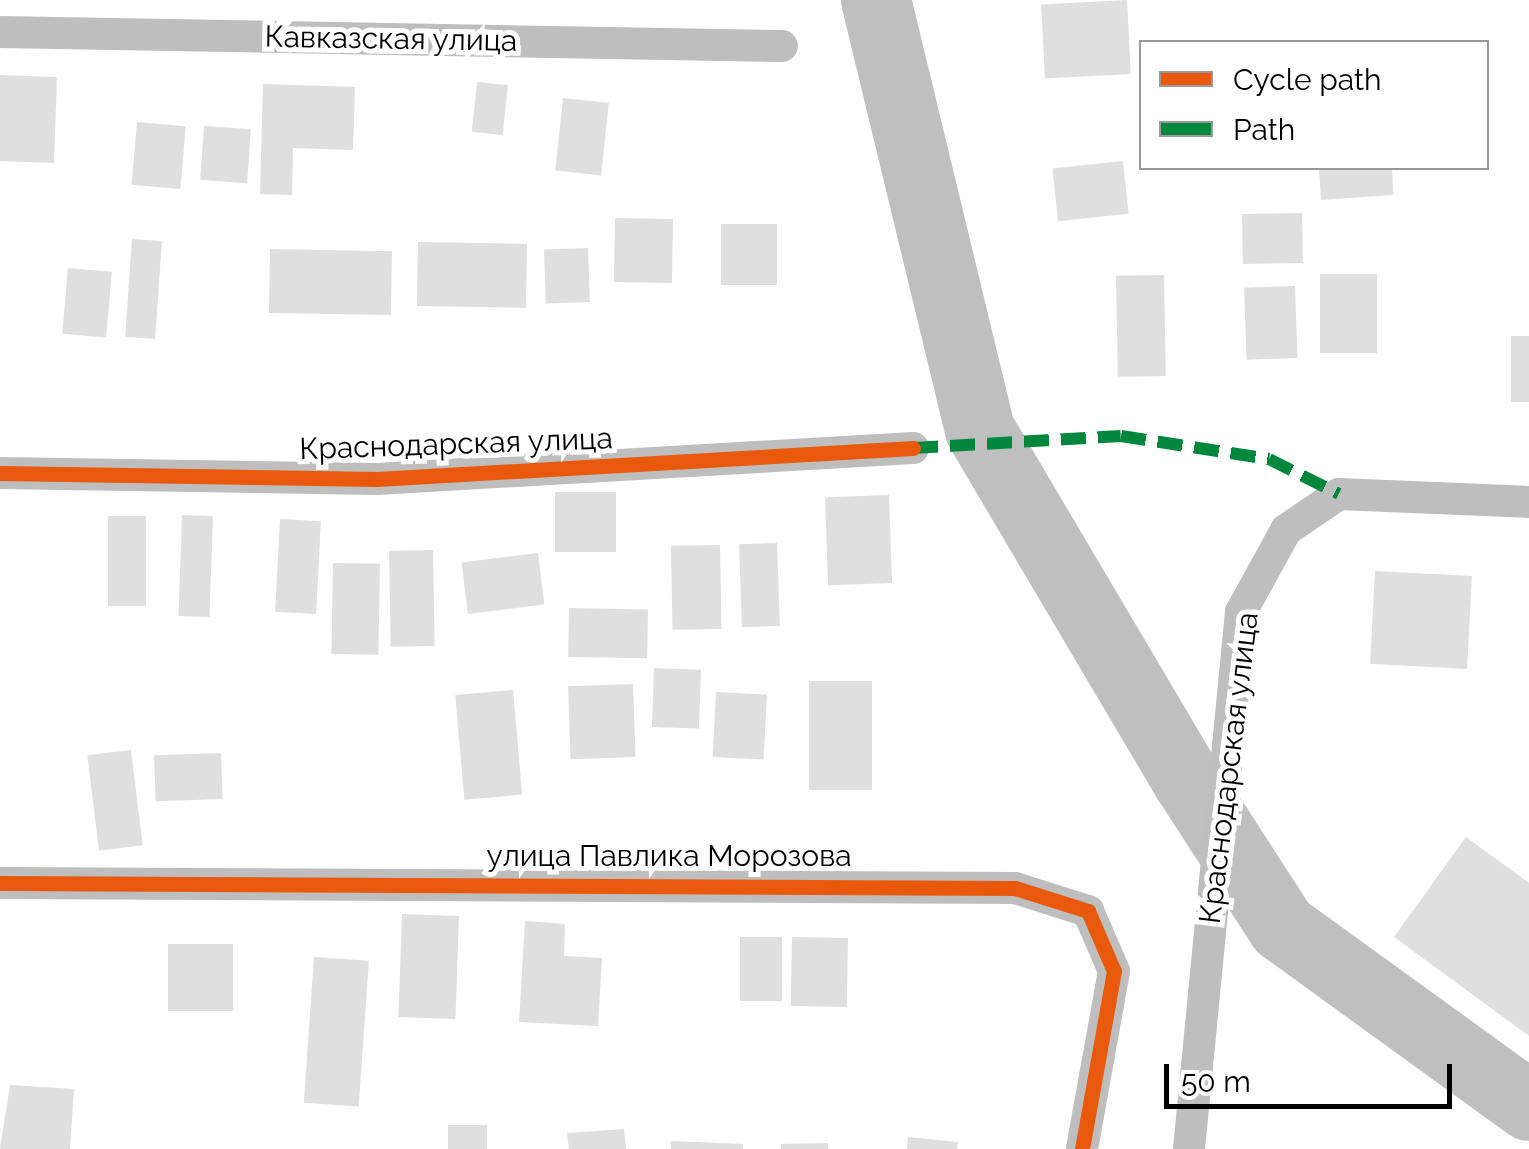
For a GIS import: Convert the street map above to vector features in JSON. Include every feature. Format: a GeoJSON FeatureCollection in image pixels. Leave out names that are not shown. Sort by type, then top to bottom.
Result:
{"type":"FeatureCollection","features":[{"type":"Feature","properties":{"kind":"street","name":"Кавказская улица"},"geometry":{"type":"LineString","coordinates":[[0,32],[782,46]]}},
{"type":"Feature","properties":{"kind":"street","name":"Краснодарская улица"},"geometry":{"type":"LineString","coordinates":[[0,474],[376,479],[913,448]]}},
{"type":"Feature","properties":{"kind":"street","name":"Краснодарская улица"},"geometry":{"type":"LineString","coordinates":[[1189,1149],[1241,612],[1286,530],[1338,494],[1529,502]]}},
{"type":"Feature","properties":{"kind":"street","name":"улица Павлика Морозова"},"geometry":{"type":"LineString","coordinates":[[0,883],[1014,888],[1088,911],[1114,972],[1082,1149]]}},
{"type":"Feature","properties":{"kind":"building"},"geometry":{"type":"Polygon","coordinates":[[[1127,0],[1131,74],[1045,78],[1041,5],[1127,0]]]}},
{"type":"Feature","properties":{"kind":"building"},"geometry":{"type":"Polygon","coordinates":[[[0,75],[57,77],[54,163],[0,161],[0,75]]]}},
{"type":"Feature","properties":{"kind":"building"},"geometry":{"type":"Polygon","coordinates":[[[477,82],[508,85],[503,135],[472,132],[477,82]]]}},
{"type":"Feature","properties":{"kind":"building"},"geometry":{"type":"Polygon","coordinates":[[[263,84],[355,87],[353,150],[293,148],[292,195],[260,194],[263,84]]]}},
{"type":"Feature","properties":{"kind":"building"},"geometry":{"type":"Polygon","coordinates":[[[563,98],[609,103],[601,175],[555,171],[563,98]]]}},
{"type":"Feature","properties":{"kind":"building"},"geometry":{"type":"Polygon","coordinates":[[[137,122],[186,126],[180,189],[132,185],[137,122]]]}},
{"type":"Feature","properties":{"kind":"building"},"geometry":{"type":"Polygon","coordinates":[[[204,126],[251,129],[247,183],[200,180],[204,126]]]}},
{"type":"Feature","properties":{"kind":"building"},"geometry":{"type":"Polygon","coordinates":[[[1123,161],[1129,214],[1058,221],[1052,168],[1123,161]]]}},
{"type":"Feature","properties":{"kind":"building"},"geometry":{"type":"Polygon","coordinates":[[[1319,170],[1392,170],[1393,195],[1321,200],[1319,170]]]}},
{"type":"Feature","properties":{"kind":"building"},"geometry":{"type":"Polygon","coordinates":[[[1302,213],[1303,263],[1243,264],[1242,214],[1302,213]]]}},
{"type":"Feature","properties":{"kind":"building"},"geometry":{"type":"Polygon","coordinates":[[[615,218],[673,219],[672,283],[614,282],[615,218]]]}},
{"type":"Feature","properties":{"kind":"building"},"geometry":{"type":"Polygon","coordinates":[[[721,224],[777,224],[777,285],[721,285],[721,224]]]}},
{"type":"Feature","properties":{"kind":"building"},"geometry":{"type":"Polygon","coordinates":[[[132,239],[162,241],[155,339],[125,337],[132,239]]]}},
{"type":"Feature","properties":{"kind":"building"},"geometry":{"type":"Polygon","coordinates":[[[418,242],[527,244],[526,308],[417,306],[418,242]]]}},
{"type":"Feature","properties":{"kind":"building"},"geometry":{"type":"Polygon","coordinates":[[[588,248],[590,302],[546,304],[544,250],[588,248]]]}},
{"type":"Feature","properties":{"kind":"building"},"geometry":{"type":"Polygon","coordinates":[[[270,249],[392,251],[391,315],[269,313],[270,249]]]}},
{"type":"Feature","properties":{"kind":"building"},"geometry":{"type":"Polygon","coordinates":[[[68,268],[112,272],[106,338],[62,334],[68,268]]]}},
{"type":"Feature","properties":{"kind":"building"},"geometry":{"type":"Polygon","coordinates":[[[1320,274],[1377,274],[1377,353],[1320,353],[1320,274]]]}},
{"type":"Feature","properties":{"kind":"building"},"geometry":{"type":"Polygon","coordinates":[[[1164,275],[1166,376],[1118,377],[1116,276],[1164,275]]]}},
{"type":"Feature","properties":{"kind":"building"},"geometry":{"type":"Polygon","coordinates":[[[1295,286],[1298,358],[1247,360],[1244,288],[1295,286]]]}},
{"type":"Feature","properties":{"kind":"building"},"geometry":{"type":"Polygon","coordinates":[[[1511,336],[1529,336],[1529,402],[1511,402],[1511,336]]]}},
{"type":"Feature","properties":{"kind":"building"},"geometry":{"type":"Polygon","coordinates":[[[555,492],[616,492],[616,552],[555,552],[555,492]]]}},
{"type":"Feature","properties":{"kind":"building"},"geometry":{"type":"Polygon","coordinates":[[[889,495],[892,583],[828,585],[825,497],[889,495]]]}},
{"type":"Feature","properties":{"kind":"building"},"geometry":{"type":"Polygon","coordinates":[[[182,515],[213,516],[209,617],[178,616],[182,515]]]}},
{"type":"Feature","properties":{"kind":"building"},"geometry":{"type":"Polygon","coordinates":[[[108,516],[146,516],[146,606],[108,606],[108,516]]]}},
{"type":"Feature","properties":{"kind":"building"},"geometry":{"type":"Polygon","coordinates":[[[280,519],[321,521],[316,614],[275,612],[280,519]]]}},
{"type":"Feature","properties":{"kind":"building"},"geometry":{"type":"Polygon","coordinates":[[[777,543],[780,626],[742,627],[739,544],[777,543]]]}},
{"type":"Feature","properties":{"kind":"building"},"geometry":{"type":"Polygon","coordinates":[[[720,545],[721,629],[672,630],[671,546],[720,545]]]}},
{"type":"Feature","properties":{"kind":"building"},"geometry":{"type":"Polygon","coordinates":[[[433,550],[435,646],[391,647],[389,551],[433,550]]]}},
{"type":"Feature","properties":{"kind":"building"},"geometry":{"type":"Polygon","coordinates":[[[538,553],[544,605],[468,614],[462,562],[538,553]]]}},
{"type":"Feature","properties":{"kind":"building"},"geometry":{"type":"Polygon","coordinates":[[[333,563],[380,564],[378,655],[331,654],[333,563]]]}},
{"type":"Feature","properties":{"kind":"building"},"geometry":{"type":"Polygon","coordinates":[[[1375,571],[1472,576],[1467,669],[1370,664],[1375,571]]]}},
{"type":"Feature","properties":{"kind":"building"},"geometry":{"type":"Polygon","coordinates":[[[569,608],[648,609],[647,658],[568,657],[569,608]]]}},
{"type":"Feature","properties":{"kind":"building"},"geometry":{"type":"Polygon","coordinates":[[[654,668],[701,670],[699,729],[652,727],[654,668]]]}},
{"type":"Feature","properties":{"kind":"building"},"geometry":{"type":"Polygon","coordinates":[[[809,681],[872,681],[872,790],[809,790],[809,681]]]}},
{"type":"Feature","properties":{"kind":"building"},"geometry":{"type":"Polygon","coordinates":[[[633,684],[636,757],[571,759],[568,686],[633,684]]]}},
{"type":"Feature","properties":{"kind":"building"},"geometry":{"type":"Polygon","coordinates":[[[513,690],[522,795],[464,800],[455,695],[513,690]]]}},
{"type":"Feature","properties":{"kind":"building"},"geometry":{"type":"Polygon","coordinates":[[[716,692],[767,695],[764,760],[713,757],[716,692]]]}},
{"type":"Feature","properties":{"kind":"building"},"geometry":{"type":"Polygon","coordinates":[[[131,750],[143,845],[99,851],[87,755],[131,750]]]}},
{"type":"Feature","properties":{"kind":"building"},"geometry":{"type":"Polygon","coordinates":[[[221,753],[223,799],[156,801],[154,755],[221,753]]]}},
{"type":"Feature","properties":{"kind":"building"},"geometry":{"type":"Polygon","coordinates":[[[1466,837],[1529,883],[1529,1036],[1394,937],[1466,837]]]}},
{"type":"Feature","properties":{"kind":"building"},"geometry":{"type":"Polygon","coordinates":[[[402,914],[459,916],[455,1019],[398,1017],[402,914]]]}},
{"type":"Feature","properties":{"kind":"building"},"geometry":{"type":"Polygon","coordinates":[[[525,921],[565,924],[564,956],[602,958],[598,1026],[519,1022],[525,921]]]}},
{"type":"Feature","properties":{"kind":"building"},"geometry":{"type":"Polygon","coordinates":[[[740,937],[782,937],[782,1001],[740,1001],[740,937]]]}},
{"type":"Feature","properties":{"kind":"building"},"geometry":{"type":"Polygon","coordinates":[[[792,937],[848,938],[847,1007],[791,1006],[792,937]]]}},
{"type":"Feature","properties":{"kind":"building"},"geometry":{"type":"Polygon","coordinates":[[[168,944],[233,944],[233,1011],[168,1011],[168,944]]]}},
{"type":"Feature","properties":{"kind":"building"},"geometry":{"type":"Polygon","coordinates":[[[314,957],[369,961],[359,1106],[304,1103],[314,957]]]}},
{"type":"Feature","properties":{"kind":"building"},"geometry":{"type":"Polygon","coordinates":[[[10,1085],[74,1089],[70,1149],[0,1149],[10,1085]]]}},
{"type":"Feature","properties":{"kind":"building"},"geometry":{"type":"Polygon","coordinates":[[[448,1125],[487,1125],[487,1149],[448,1149],[448,1125]]]}},
{"type":"Feature","properties":{"kind":"building"},"geometry":{"type":"Polygon","coordinates":[[[624,1129],[626,1149],[569,1149],[567,1133],[624,1129]]]}},
{"type":"Feature","properties":{"kind":"building"},"geometry":{"type":"Polygon","coordinates":[[[908,1137],[958,1142],[957,1149],[907,1149],[908,1137]]]}},
{"type":"Feature","properties":{"kind":"building"},"geometry":{"type":"Polygon","coordinates":[[[671,1141],[743,1144],[743,1149],[671,1149],[671,1141]]]}},
{"type":"Feature","properties":{"kind":"building"},"geometry":{"type":"Polygon","coordinates":[[[828,1143],[828,1149],[781,1149],[781,1144],[828,1143]]]}},
{"type":"Feature","properties":{"kind":"waterway"},"geometry":{"type":"LineString","coordinates":[[876,0],[980,430],[1189,783],[1282,927],[1529,1106]]}},
{"type":"Feature","properties":{"kind":"marked path"},"geometry":{"type":"LineString","coordinates":[[913,448],[1121,436],[1269,459],[1339,494]]}},
{"type":"Feature","properties":{"kind":"cycle path"},"geometry":{"type":"LineString","coordinates":[[0,473],[377,479],[913,448]]}},
{"type":"Feature","properties":{"kind":"cycle path"},"geometry":{"type":"LineString","coordinates":[[0,883],[1015,888],[1088,911],[1114,971],[1082,1149]]}}]}
